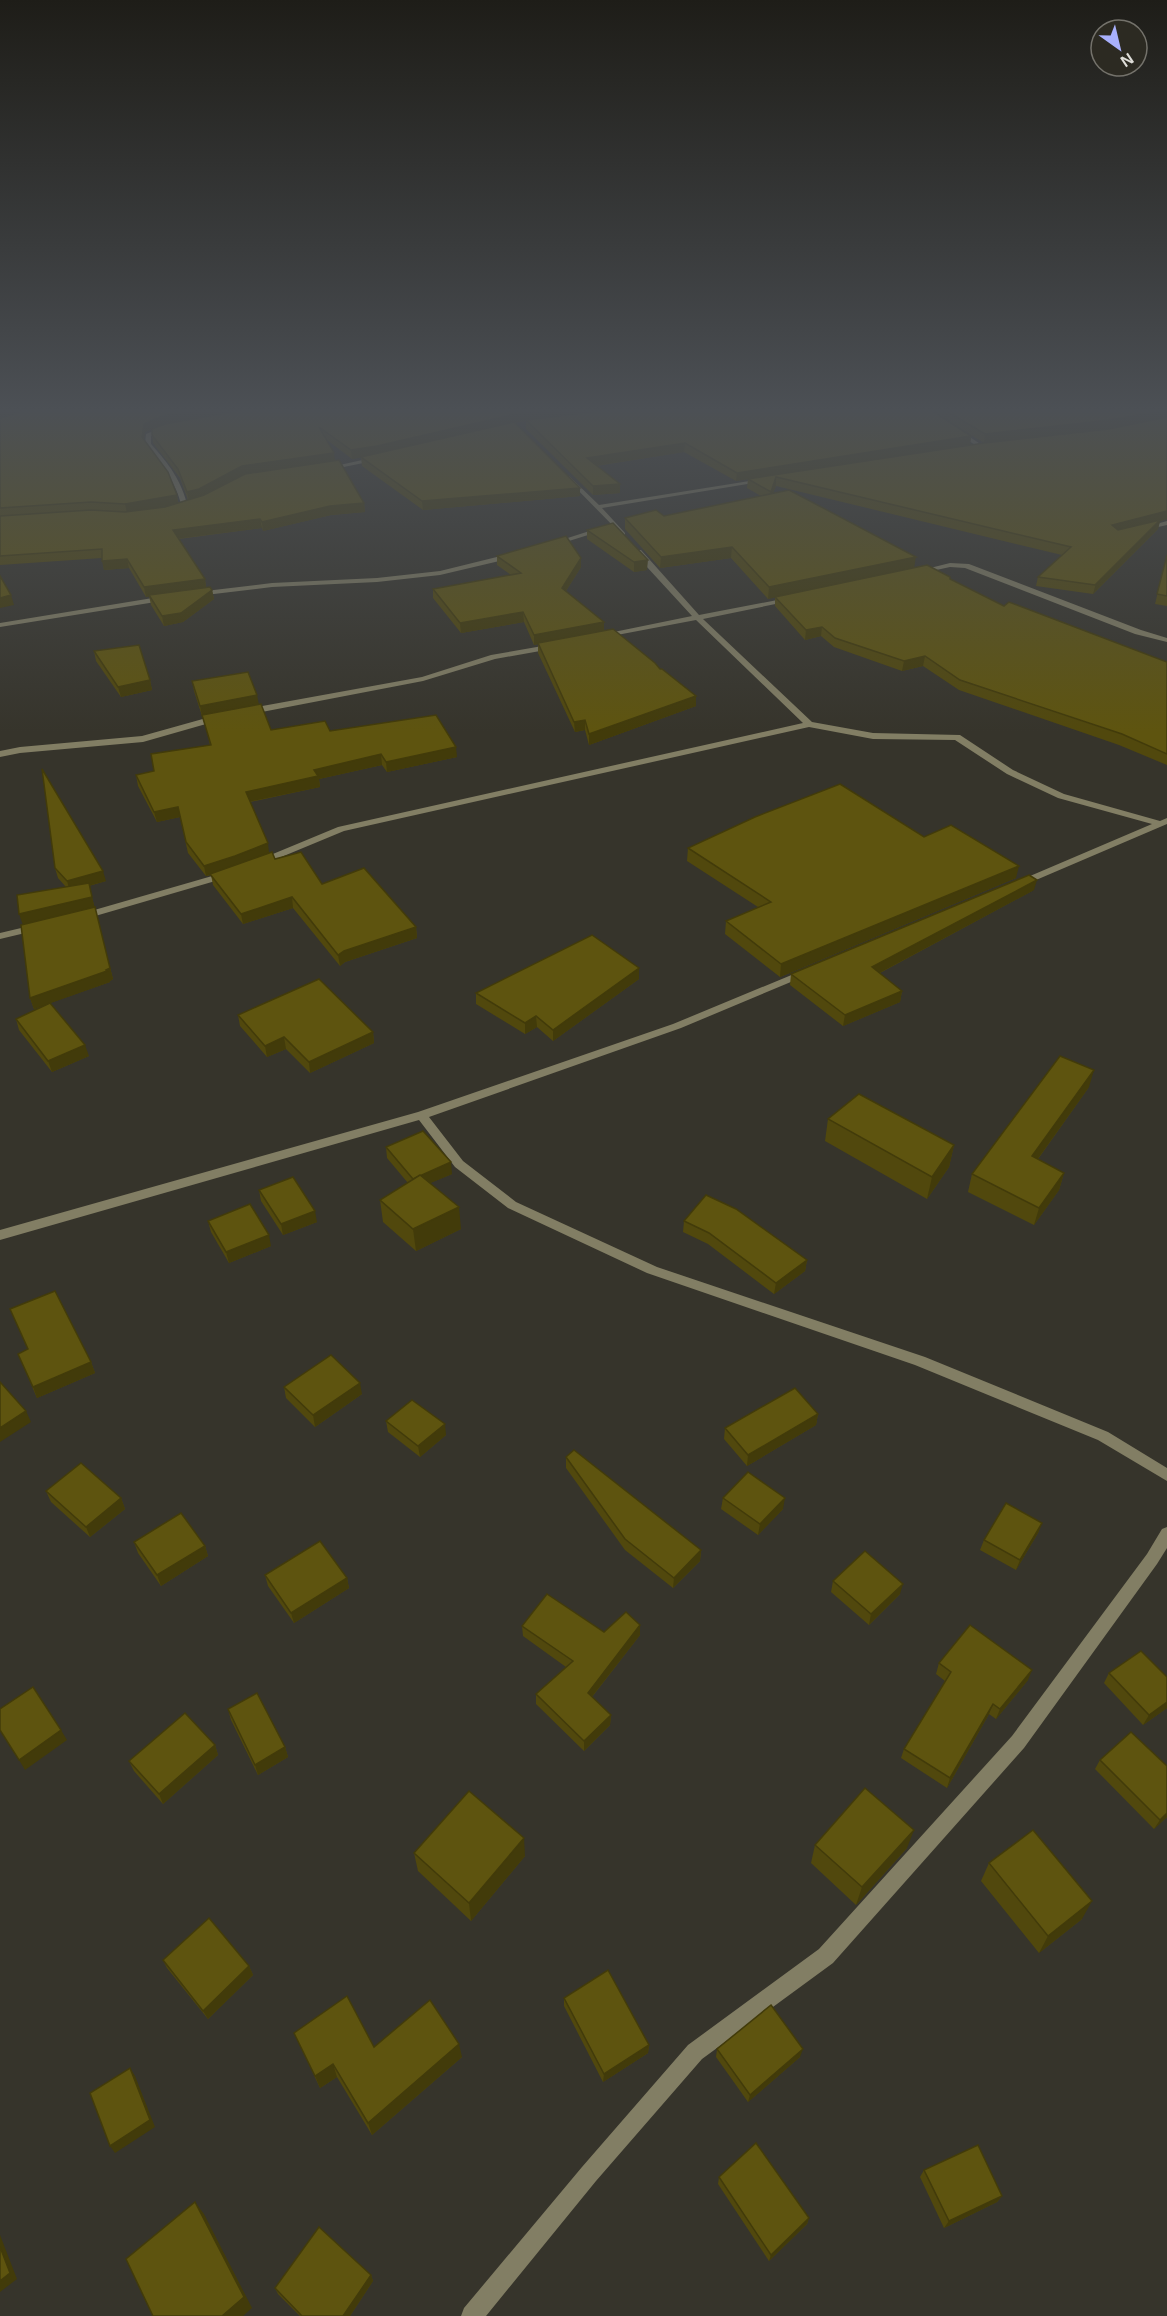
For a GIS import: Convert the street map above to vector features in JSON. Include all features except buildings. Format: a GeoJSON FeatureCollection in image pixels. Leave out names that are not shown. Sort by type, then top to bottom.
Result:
{"type":"FeatureCollection","features":[{"type":"Feature","properties":{"kind":"street"},"geometry":{"type":"LineString","coordinates":[[607,516],[698,618],[809,724]]}},
{"type":"Feature","properties":{"kind":"street"},"geometry":{"type":"LineString","coordinates":[[1136,530],[1167,523]]}},
{"type":"Feature","properties":{"kind":"street"},"geometry":{"type":"LineString","coordinates":[[544,546],[615,525]]}},
{"type":"Feature","properties":{"kind":"street"},"geometry":{"type":"LineString","coordinates":[[192,595],[272,585],[377,580],[440,573],[523,552]]}},
{"type":"Feature","properties":{"kind":"street"},"geometry":{"type":"LineString","coordinates":[[904,574],[950,565],[966,566],[1138,633],[1167,640]]}},
{"type":"Feature","properties":{"kind":"street"},"geometry":{"type":"LineString","coordinates":[[596,638],[801,596]]}},
{"type":"Feature","properties":{"kind":"street"},"geometry":{"type":"LineString","coordinates":[[0,626],[169,598]]}},
{"type":"Feature","properties":{"kind":"street"},"geometry":{"type":"LineString","coordinates":[[235,714],[423,679],[495,657],[562,644]]}},
{"type":"Feature","properties":{"kind":"street"},"geometry":{"type":"LineString","coordinates":[[0,754],[20,750],[143,739],[224,716]]}},
{"type":"Feature","properties":{"kind":"street"},"geometry":{"type":"LineString","coordinates":[[251,867],[341,829],[809,724],[873,736],[957,737],[1010,772],[1061,796],[1165,823]]}},
{"type":"Feature","properties":{"kind":"street"},"geometry":{"type":"LineString","coordinates":[[1009,888],[1165,823]]}},
{"type":"Feature","properties":{"kind":"street"},"geometry":{"type":"LineString","coordinates":[[68,920],[241,871]]}},
{"type":"Feature","properties":{"kind":"street"},"geometry":{"type":"LineString","coordinates":[[0,936],[45,925]]}},
{"type":"Feature","properties":{"kind":"street"},"geometry":{"type":"LineString","coordinates":[[0,1235],[422,1115],[677,1026],[815,969]]}},
{"type":"Feature","properties":{"kind":"street"},"geometry":{"type":"LineString","coordinates":[[422,1115],[459,1164],[512,1205],[652,1270],[920,1361],[1092,1432],[1167,1475]]}},
{"type":"Feature","properties":{"kind":"street"},"geometry":{"type":"LineString","coordinates":[[472,2316],[589,2174],[695,2052],[826,1956],[1018,1742],[1152,1559],[1167,1534]]}}]}
